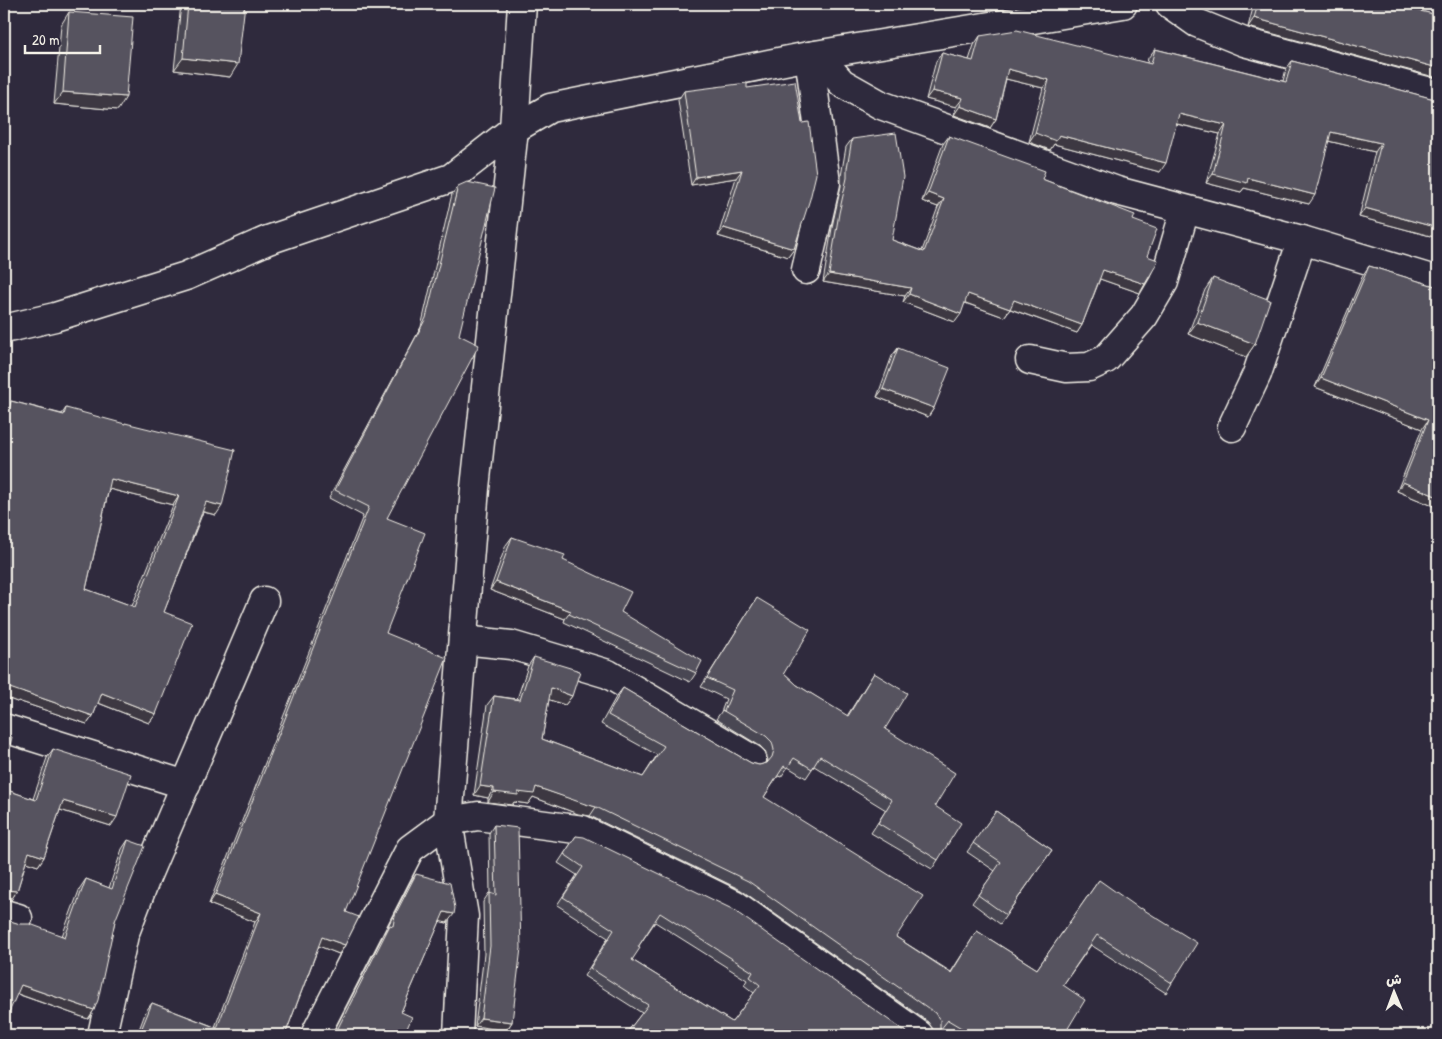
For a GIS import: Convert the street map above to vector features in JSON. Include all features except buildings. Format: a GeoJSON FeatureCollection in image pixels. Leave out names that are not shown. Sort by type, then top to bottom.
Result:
{"type":"FeatureCollection","features":[{"type":"Feature","properties":{"kind":"street"},"geometry":{"type":"LineString","coordinates":[[458,1035],[464,916],[448,821],[475,488],[514,129],[522,4]]}},
{"type":"Feature","properties":{"kind":"street"},"geometry":{"type":"LineString","coordinates":[[4,329],[55,317],[186,276],[268,240],[451,178],[514,129],[550,108],[813,55],[1123,4]]}},
{"type":"Feature","properties":{"kind":"street"},"geometry":{"type":"LineString","coordinates":[[1170,4],[1197,23],[1244,42],[1438,94]]}},
{"type":"Feature","properties":{"kind":"street"},"geometry":{"type":"LineString","coordinates":[[813,55],[842,83],[881,105],[1117,191],[1302,240],[1438,281]]}},
{"type":"Feature","properties":{"kind":"street"},"geometry":{"type":"LineString","coordinates":[[806,270],[826,183],[813,55]]}},
{"type":"Feature","properties":{"kind":"street"},"geometry":{"type":"LineString","coordinates":[[1030,360],[1067,368],[1089,367],[1106,359],[1144,316],[1164,282],[1185,210]]}},
{"type":"Feature","properties":{"kind":"street"},"geometry":{"type":"LineString","coordinates":[[1232,427],[1257,374],[1302,240]]}},
{"type":"Feature","properties":{"kind":"street"},"geometry":{"type":"LineString","coordinates":[[102,1035],[124,935],[147,875],[264,601]]}},
{"type":"Feature","properties":{"kind":"street"},"geometry":{"type":"LineString","coordinates":[[463,640],[511,645],[608,674],[752,759]]}},
{"type":"Feature","properties":{"kind":"street"},"geometry":{"type":"LineString","coordinates":[[4,728],[186,785]]}},
{"type":"Feature","properties":{"kind":"street"},"geometry":{"type":"LineString","coordinates":[[316,1035],[410,849],[448,821],[478,816],[583,830],[734,904],[919,1035]]}}]}
